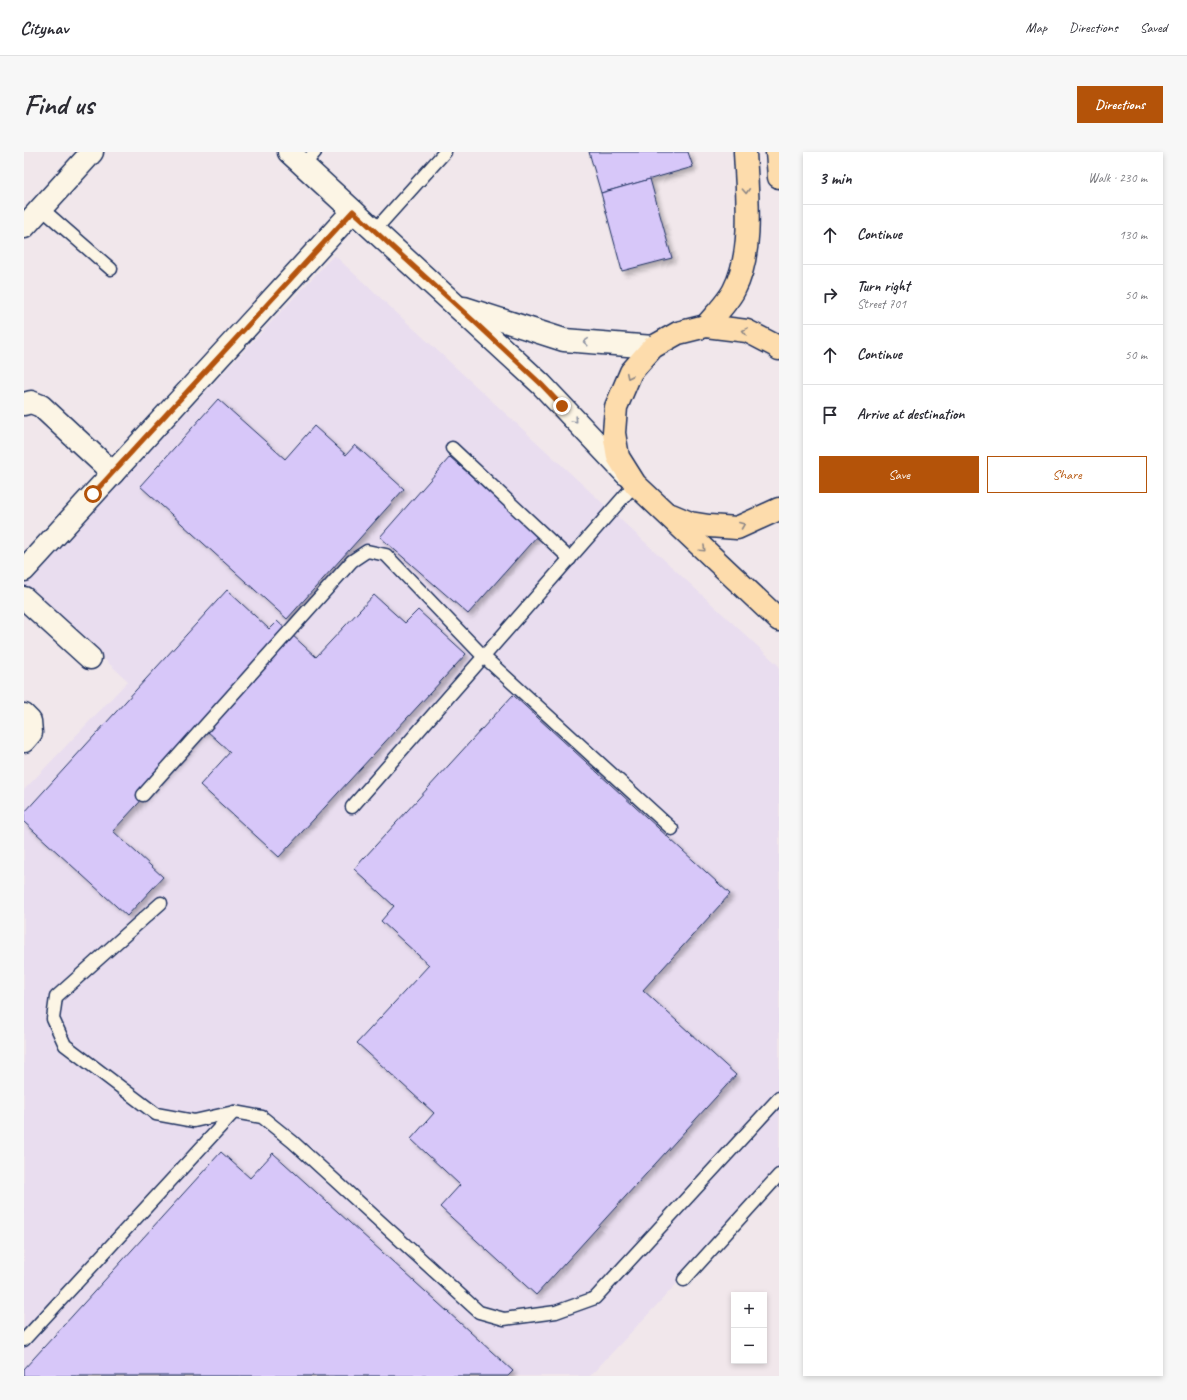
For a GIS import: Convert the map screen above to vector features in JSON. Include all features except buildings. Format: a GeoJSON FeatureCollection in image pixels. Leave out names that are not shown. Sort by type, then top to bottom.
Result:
{"type":"FeatureCollection","features":[{"type":"Feature","properties":{"kind":"highway"},"geometry":{"type":"LineString","coordinates":[[706,326],[734,291],[745,263],[748,218],[745,152]]}},
{"type":"Feature","properties":{"kind":"highway"},"geometry":{"type":"LineString","coordinates":[[777,152],[779,177]]}},
{"type":"Feature","properties":{"kind":"highway"},"geometry":{"type":"LineString","coordinates":[[779,349],[747,331],[706,326],[678,333],[653,347],[631,372],[616,407],[614,433],[618,457],[635,484],[779,620]]}},
{"type":"Feature","properties":{"kind":"highway"},"geometry":{"type":"LineString","coordinates":[[664,512],[690,523],[737,528],[779,509]]}},
{"type":"Feature","properties":{"kind":"street"},"geometry":{"type":"LineString","coordinates":[[24,227],[92,152]]}},
{"type":"Feature","properties":{"kind":"street"},"geometry":{"type":"LineString","coordinates":[[302,157],[374,231],[541,384],[635,484]]}},
{"type":"Feature","properties":{"kind":"street"},"geometry":{"type":"LineString","coordinates":[[24,570],[353,211]]}},
{"type":"Feature","properties":{"kind":"street"},"geometry":{"type":"LineString","coordinates":[[457,306],[564,340],[653,347]]}},
{"type":"Feature","properties":{"kind":"street"},"geometry":{"type":"LineString","coordinates":[[24,404],[31,402],[41,406],[113,473]]}},
{"type":"Feature","properties":{"kind":"street"},"geometry":{"type":"LineString","coordinates":[[24,598],[90,658]]}},
{"type":"Feature","properties":{"kind":"street"},"geometry":{"type":"LineString","coordinates":[[24,715],[30,722],[31,733],[24,741]]}},
{"type":"Feature","properties":{"kind":"lane"},"geometry":{"type":"LineString","coordinates":[[374,231],[445,152]]}},
{"type":"Feature","properties":{"kind":"lane"},"geometry":{"type":"LineString","coordinates":[[41,208],[111,269]]}},
{"type":"Feature","properties":{"kind":"lane"},"geometry":{"type":"LineString","coordinates":[[452,448],[570,559]]}},
{"type":"Feature","properties":{"kind":"lane"},"geometry":{"type":"LineString","coordinates":[[352,807],[635,484]]}},
{"type":"Feature","properties":{"kind":"lane"},"geometry":{"type":"LineString","coordinates":[[143,795],[352,561],[367,551],[386,555],[484,657],[672,829]]}},
{"type":"Feature","properties":{"kind":"lane"},"geometry":{"type":"LineString","coordinates":[[161,903],[56,997],[53,1020],[64,1045],[156,1114],[194,1121],[234,1112],[262,1117],[293,1142],[479,1312],[504,1319],[556,1312],[595,1298],[779,1098]]}},
{"type":"Feature","properties":{"kind":"lane"},"geometry":{"type":"LineString","coordinates":[[24,1340],[234,1112]]}},
{"type":"Feature","properties":{"kind":"lane"},"geometry":{"type":"LineString","coordinates":[[684,1280],[779,1175]]}},
{"type":"Feature","properties":{"kind":"shaded area"},"geometry":{"type":"Polygon","coordinates":[[[334,255],[779,666],[779,1175],[590,1376],[24,1376],[24,790],[128,681],[24,585],[334,255]]]}},
{"type":"Feature","properties":{"kind":"route"},"geometry":{"type":"LineString","coordinates":[[93,494],[353,211],[478,325],[541,384],[562,406]]}}]}
